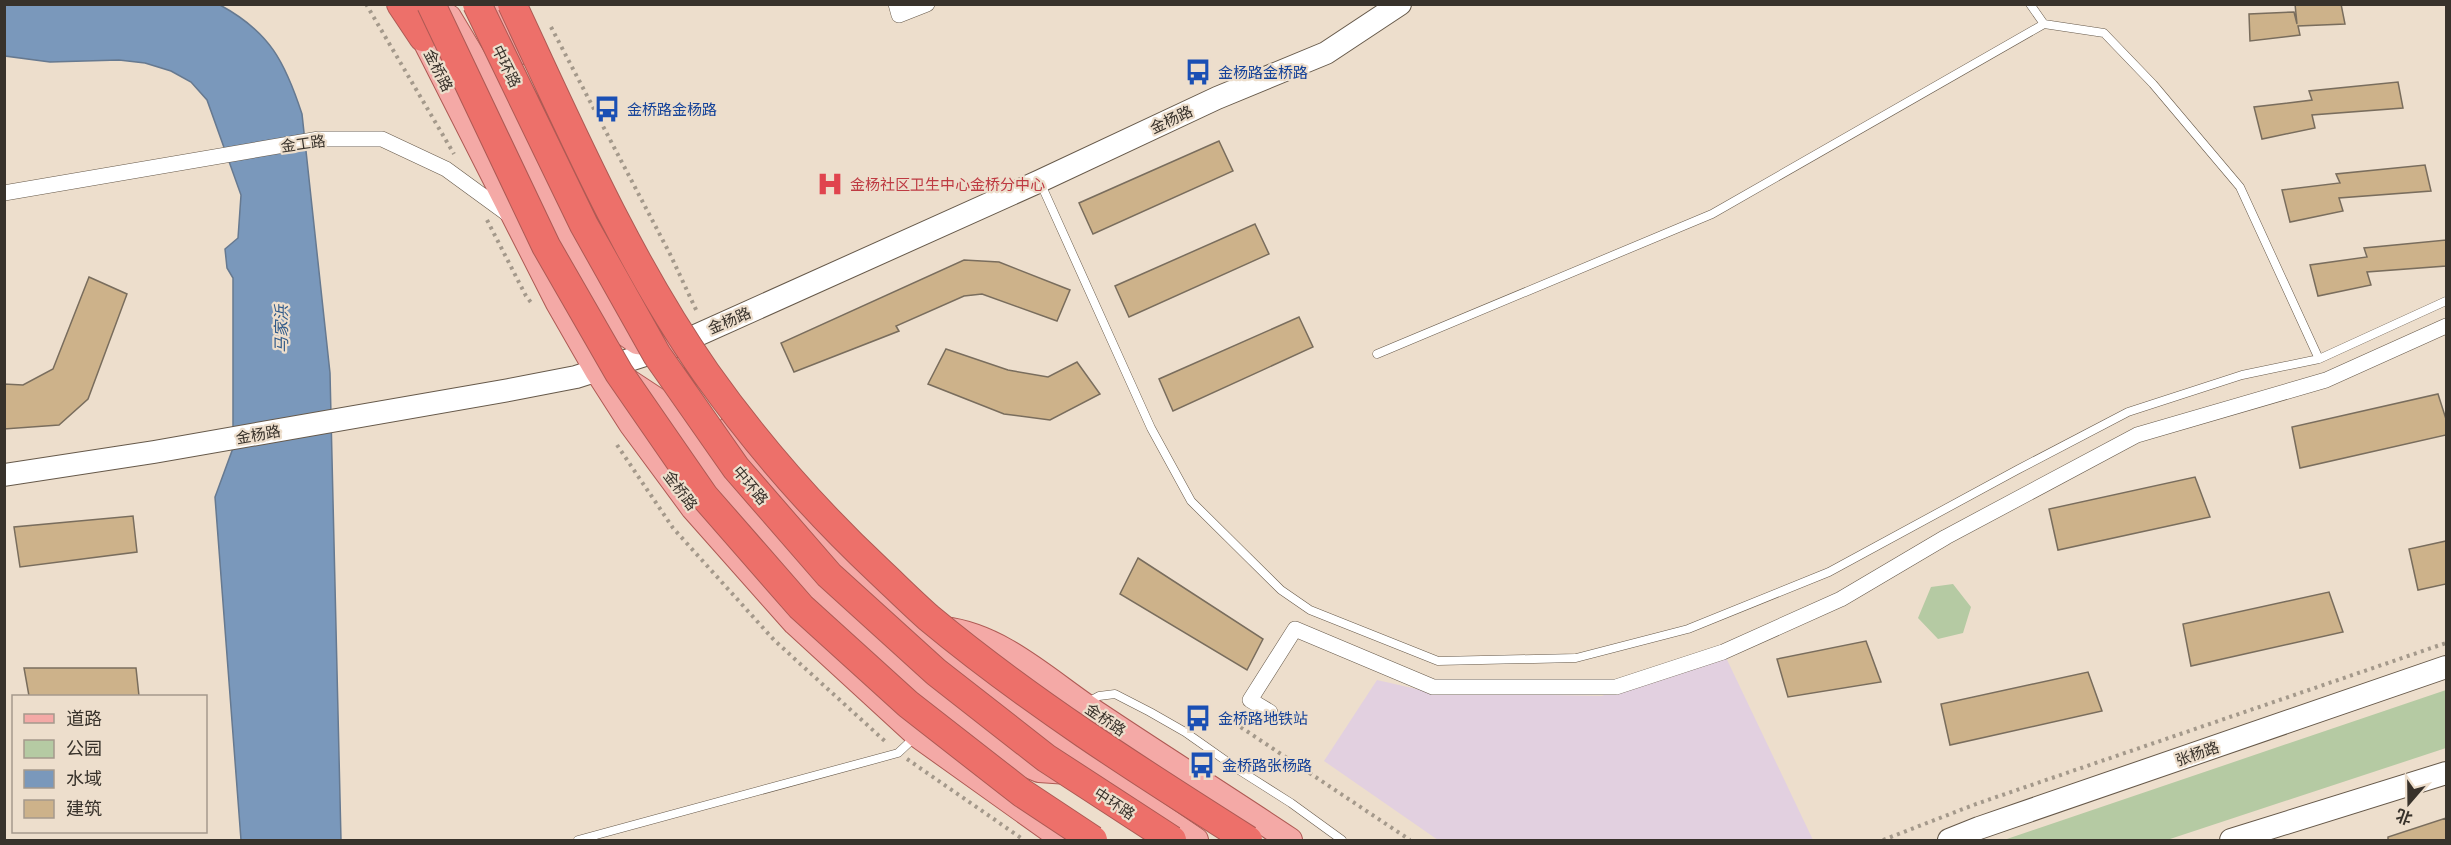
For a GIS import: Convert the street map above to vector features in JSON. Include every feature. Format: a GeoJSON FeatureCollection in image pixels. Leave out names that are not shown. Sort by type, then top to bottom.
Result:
{"type":"FeatureCollection","features":[{"type":"Feature","properties":{"kind":"highway"},"geometry":{"type":"LineString","coordinates":[[401,4],[423,37]]}},
{"type":"Feature","properties":{"kind":"highway"},"geometry":{"type":"LineString","coordinates":[[431,4],[546,246],[618,373],[704,496],[801,607],[908,704],[1022,793],[1093,840]]}},
{"type":"Feature","properties":{"kind":"highway","name":"中环路"},"geometry":{"type":"LineString","coordinates":[[477,4],[584,225],[657,355],[736,468],[829,575],[936,672],[1046,758],[1172,840]]}},
{"type":"Feature","properties":{"kind":"highway"},"geometry":{"type":"LineString","coordinates":[[512,4],[583,155],[632,269],[684,363],[718,418],[793,520],[881,624]]}},
{"type":"Feature","properties":{"kind":"highway"},"geometry":{"type":"LineString","coordinates":[[583,155],[662,304],[706,373],[759,444],[811,503],[927,616],[993,669],[1069,723],[1248,840]]}},
{"type":"Feature","properties":{"kind":"main road","name":"金桥路"},"geometry":{"type":"LineString","coordinates":[[392,4],[423,37]]}},
{"type":"Feature","properties":{"kind":"main road","name":"金桥路"},"geometry":{"type":"LineString","coordinates":[[415,4],[423,37],[515,220],[597,371],[631,424],[701,517],[795,622],[917,735],[1064,840]]}},
{"type":"Feature","properties":{"kind":"main road"},"geometry":{"type":"LineString","coordinates":[[442,4],[485,77],[573,253],[613,325],[637,342],[674,346]]}},
{"type":"Feature","properties":{"kind":"main road"},"geometry":{"type":"LineString","coordinates":[[495,4],[533,73],[564,141],[638,284],[674,346],[751,455],[841,558],[972,684],[1196,840]]}},
{"type":"Feature","properties":{"kind":"main road"},"geometry":{"type":"LineString","coordinates":[[521,4],[533,73]]}},
{"type":"Feature","properties":{"kind":"main road"},"geometry":{"type":"LineString","coordinates":[[597,371],[630,380],[660,402],[719,483],[804,580],[882,654],[943,705],[1020,762],[1039,770],[1101,775]]}},
{"type":"Feature","properties":{"kind":"main road","name":"金桥路"},"geometry":{"type":"LineString","coordinates":[[911,626],[960,631],[986,640],[1290,840]]}},
{"type":"Feature","properties":{"kind":"main road"},"geometry":{"type":"LineString","coordinates":[[882,654],[972,684]]}},
{"type":"Feature","properties":{"kind":"street"},"geometry":{"type":"LineString","coordinates":[[896,4],[899,15],[927,4]]}},
{"type":"Feature","properties":{"kind":"street","name":"金杨路"},"geometry":{"type":"LineString","coordinates":[[4,474],[154,452],[398,410],[597,371],[674,346],[705,330],[1040,181],[1217,98],[1326,52],[1400,4]]}},
{"type":"Feature","properties":{"kind":"street","name":"金工路"},"geometry":{"type":"LineString","coordinates":[[4,194],[318,139],[382,140],[446,169],[515,220],[573,253]]}},
{"type":"Feature","properties":{"kind":"street"},"geometry":{"type":"LineString","coordinates":[[1270,712],[1250,700],[1295,629],[1433,687],[1616,687],[1723,651],[1841,599],[1946,537],[2137,435],[2326,380],[2446,326]]}},
{"type":"Feature","properties":{"kind":"street","name":"张杨路"},"geometry":{"type":"LineString","coordinates":[[1949,840],[2446,667]]}},
{"type":"Feature","properties":{"kind":"street"},"geometry":{"type":"LineString","coordinates":[[2231,840],[2446,773]]}},
{"type":"Feature","properties":{"kind":"lane"},"geometry":{"type":"LineString","coordinates":[[2030,4],[2044,24]]}},
{"type":"Feature","properties":{"kind":"lane"},"geometry":{"type":"LineString","coordinates":[[1377,354],[1712,214],[2044,24],[2104,33],[2153,84],[2240,187],[2319,359]]}},
{"type":"Feature","properties":{"kind":"lane"},"geometry":{"type":"LineString","coordinates":[[1040,181],[1151,428],[1191,501],[1281,590],[1310,610],[1438,661],[1576,658],[1688,629],[1829,572],[2128,412],[2242,375],[2319,359],[2446,301]]}},
{"type":"Feature","properties":{"kind":"lane"},"geometry":{"type":"LineString","coordinates":[[1084,705],[1099,696],[1115,694],[1185,732],[1239,770],[1292,803],[1342,840]]}},
{"type":"Feature","properties":{"kind":"lane"},"geometry":{"type":"LineString","coordinates":[[578,840],[898,753],[917,735]]}},
{"type":"Feature","properties":{"kind":"path"},"geometry":{"type":"LineString","coordinates":[[548,21],[670,254],[705,330]]}},
{"type":"Feature","properties":{"kind":"path"},"geometry":{"type":"LineString","coordinates":[[1883,840],[1987,800],[2446,643]]}},
{"type":"Feature","properties":{"kind":"path"},"geometry":{"type":"LineString","coordinates":[[1250,700],[1239,726],[1410,840]]}},
{"type":"Feature","properties":{"kind":"shaded area"},"geometry":{"type":"Polygon","coordinates":[[[1720,645],[1813,840],[1438,840],[1324,761],[1377,680],[1434,693],[1602,696],[1720,645]]]}},
{"type":"Feature","properties":{"kind":"green space"},"geometry":{"type":"Polygon","coordinates":[[[1953,584],[1971,607],[1963,633],[1938,639],[1918,618],[1931,587],[1953,584]]]}},
{"type":"Feature","properties":{"kind":"green space"},"geometry":{"type":"Polygon","coordinates":[[[2446,690],[2446,748],[2167,840],[2004,840],[2446,690]]]}},
{"type":"Feature","properties":{"kind":"water","name":"马家浜"},"geometry":{"type":"Polygon","coordinates":[[[5,5],[220,5],[252,26],[273,50],[289,79],[302,114],[330,373],[341,840],[241,840],[215,497],[233,448],[233,278],[227,268],[225,249],[238,238],[241,195],[207,100],[191,82],[171,71],[145,63],[119,60],[50,62],[5,56],[5,5]]]}},
{"type":"Feature","properties":{"kind":"building"},"geometry":{"type":"Polygon","coordinates":[[[2295,4],[2341,4],[2345,24],[2298,26],[2300,35],[2250,41],[2249,14],[2294,12],[2297,24],[2295,4]]]}},
{"type":"Feature","properties":{"kind":"building"},"geometry":{"type":"Polygon","coordinates":[[[2398,82],[2403,108],[2312,115],[2315,128],[2262,139],[2254,107],[2312,100],[2309,91],[2398,82]]]}},
{"type":"Feature","properties":{"kind":"building"},"geometry":{"type":"Polygon","coordinates":[[[1219,141],[1233,171],[1093,234],[1079,203],[1219,141]]]}},
{"type":"Feature","properties":{"kind":"building"},"geometry":{"type":"Polygon","coordinates":[[[2425,165],[2431,191],[2339,198],[2343,211],[2290,222],[2282,190],[2340,183],[2336,174],[2425,165]]]}},
{"type":"Feature","properties":{"kind":"building"},"geometry":{"type":"Polygon","coordinates":[[[1255,224],[1269,254],[1129,317],[1115,286],[1255,224]]]}},
{"type":"Feature","properties":{"kind":"building"},"geometry":{"type":"Polygon","coordinates":[[[2446,240],[2446,266],[2367,272],[2371,285],[2318,296],[2310,265],[2367,257],[2364,248],[2446,240]]]}},
{"type":"Feature","properties":{"kind":"building"},"geometry":{"type":"Polygon","coordinates":[[[964,260],[999,262],[1070,290],[1057,321],[982,294],[964,296],[896,326],[899,331],[794,372],[781,343],[964,260]]]}},
{"type":"Feature","properties":{"kind":"building"},"geometry":{"type":"Polygon","coordinates":[[[89,277],[127,294],[88,399],[59,425],[4,429],[4,384],[23,385],[53,369],[89,277]]]}},
{"type":"Feature","properties":{"kind":"building"},"geometry":{"type":"Polygon","coordinates":[[[1299,317],[1313,347],[1173,411],[1159,379],[1299,317]]]}},
{"type":"Feature","properties":{"kind":"building"},"geometry":{"type":"Polygon","coordinates":[[[946,349],[1008,370],[1048,377],[1077,362],[1100,394],[1050,420],[1004,414],[928,384],[946,349]]]}},
{"type":"Feature","properties":{"kind":"building"},"geometry":{"type":"Polygon","coordinates":[[[2438,394],[2446,419],[2446,435],[2300,468],[2292,427],[2438,394]]]}},
{"type":"Feature","properties":{"kind":"building"},"geometry":{"type":"Polygon","coordinates":[[[2195,477],[2210,517],[2058,550],[2049,509],[2195,477]]]}},
{"type":"Feature","properties":{"kind":"building"},"geometry":{"type":"Polygon","coordinates":[[[133,516],[137,552],[20,567],[14,527],[133,516]]]}},
{"type":"Feature","properties":{"kind":"building"},"geometry":{"type":"Polygon","coordinates":[[[2446,541],[2446,584],[2418,590],[2409,549],[2446,541]]]}},
{"type":"Feature","properties":{"kind":"building"},"geometry":{"type":"Polygon","coordinates":[[[1138,558],[1263,639],[1247,670],[1120,594],[1138,558]]]}},
{"type":"Feature","properties":{"kind":"building"},"geometry":{"type":"Polygon","coordinates":[[[2329,592],[2343,632],[2191,666],[2183,624],[2329,592]]]}},
{"type":"Feature","properties":{"kind":"building"},"geometry":{"type":"Polygon","coordinates":[[[1866,641],[1881,682],[1788,697],[1777,659],[1866,641]]]}},
{"type":"Feature","properties":{"kind":"building"},"geometry":{"type":"Polygon","coordinates":[[[24,668],[136,668],[139,695],[29,695],[24,668]]]}},
{"type":"Feature","properties":{"kind":"building"},"geometry":{"type":"Polygon","coordinates":[[[2088,672],[2102,711],[1950,745],[1941,704],[2088,672]]]}},
{"type":"Feature","properties":{"kind":"building"},"geometry":{"type":"Polygon","coordinates":[[[2446,818],[2446,840],[2388,840],[2388,837],[2446,818]]]}},
{"type":"Feature","properties":{"kind":"place","name":"金杨路金桥路"},"geometry":{"type":"Point","coordinates":[1198,72]}},
{"type":"Feature","properties":{"kind":"place","name":"金桥路金杨路"},"geometry":{"type":"Point","coordinates":[607,109]}},
{"type":"Feature","properties":{"kind":"place","name":"金杨社区卫生中心金桥分中心"},"geometry":{"type":"Point","coordinates":[830,184]}},
{"type":"Feature","properties":{"kind":"place","name":"金桥路地铁站"},"geometry":{"type":"Point","coordinates":[1198,718]}},
{"type":"Feature","properties":{"kind":"place","name":"金桥路张杨路"},"geometry":{"type":"Point","coordinates":[1202,765]}}]}
